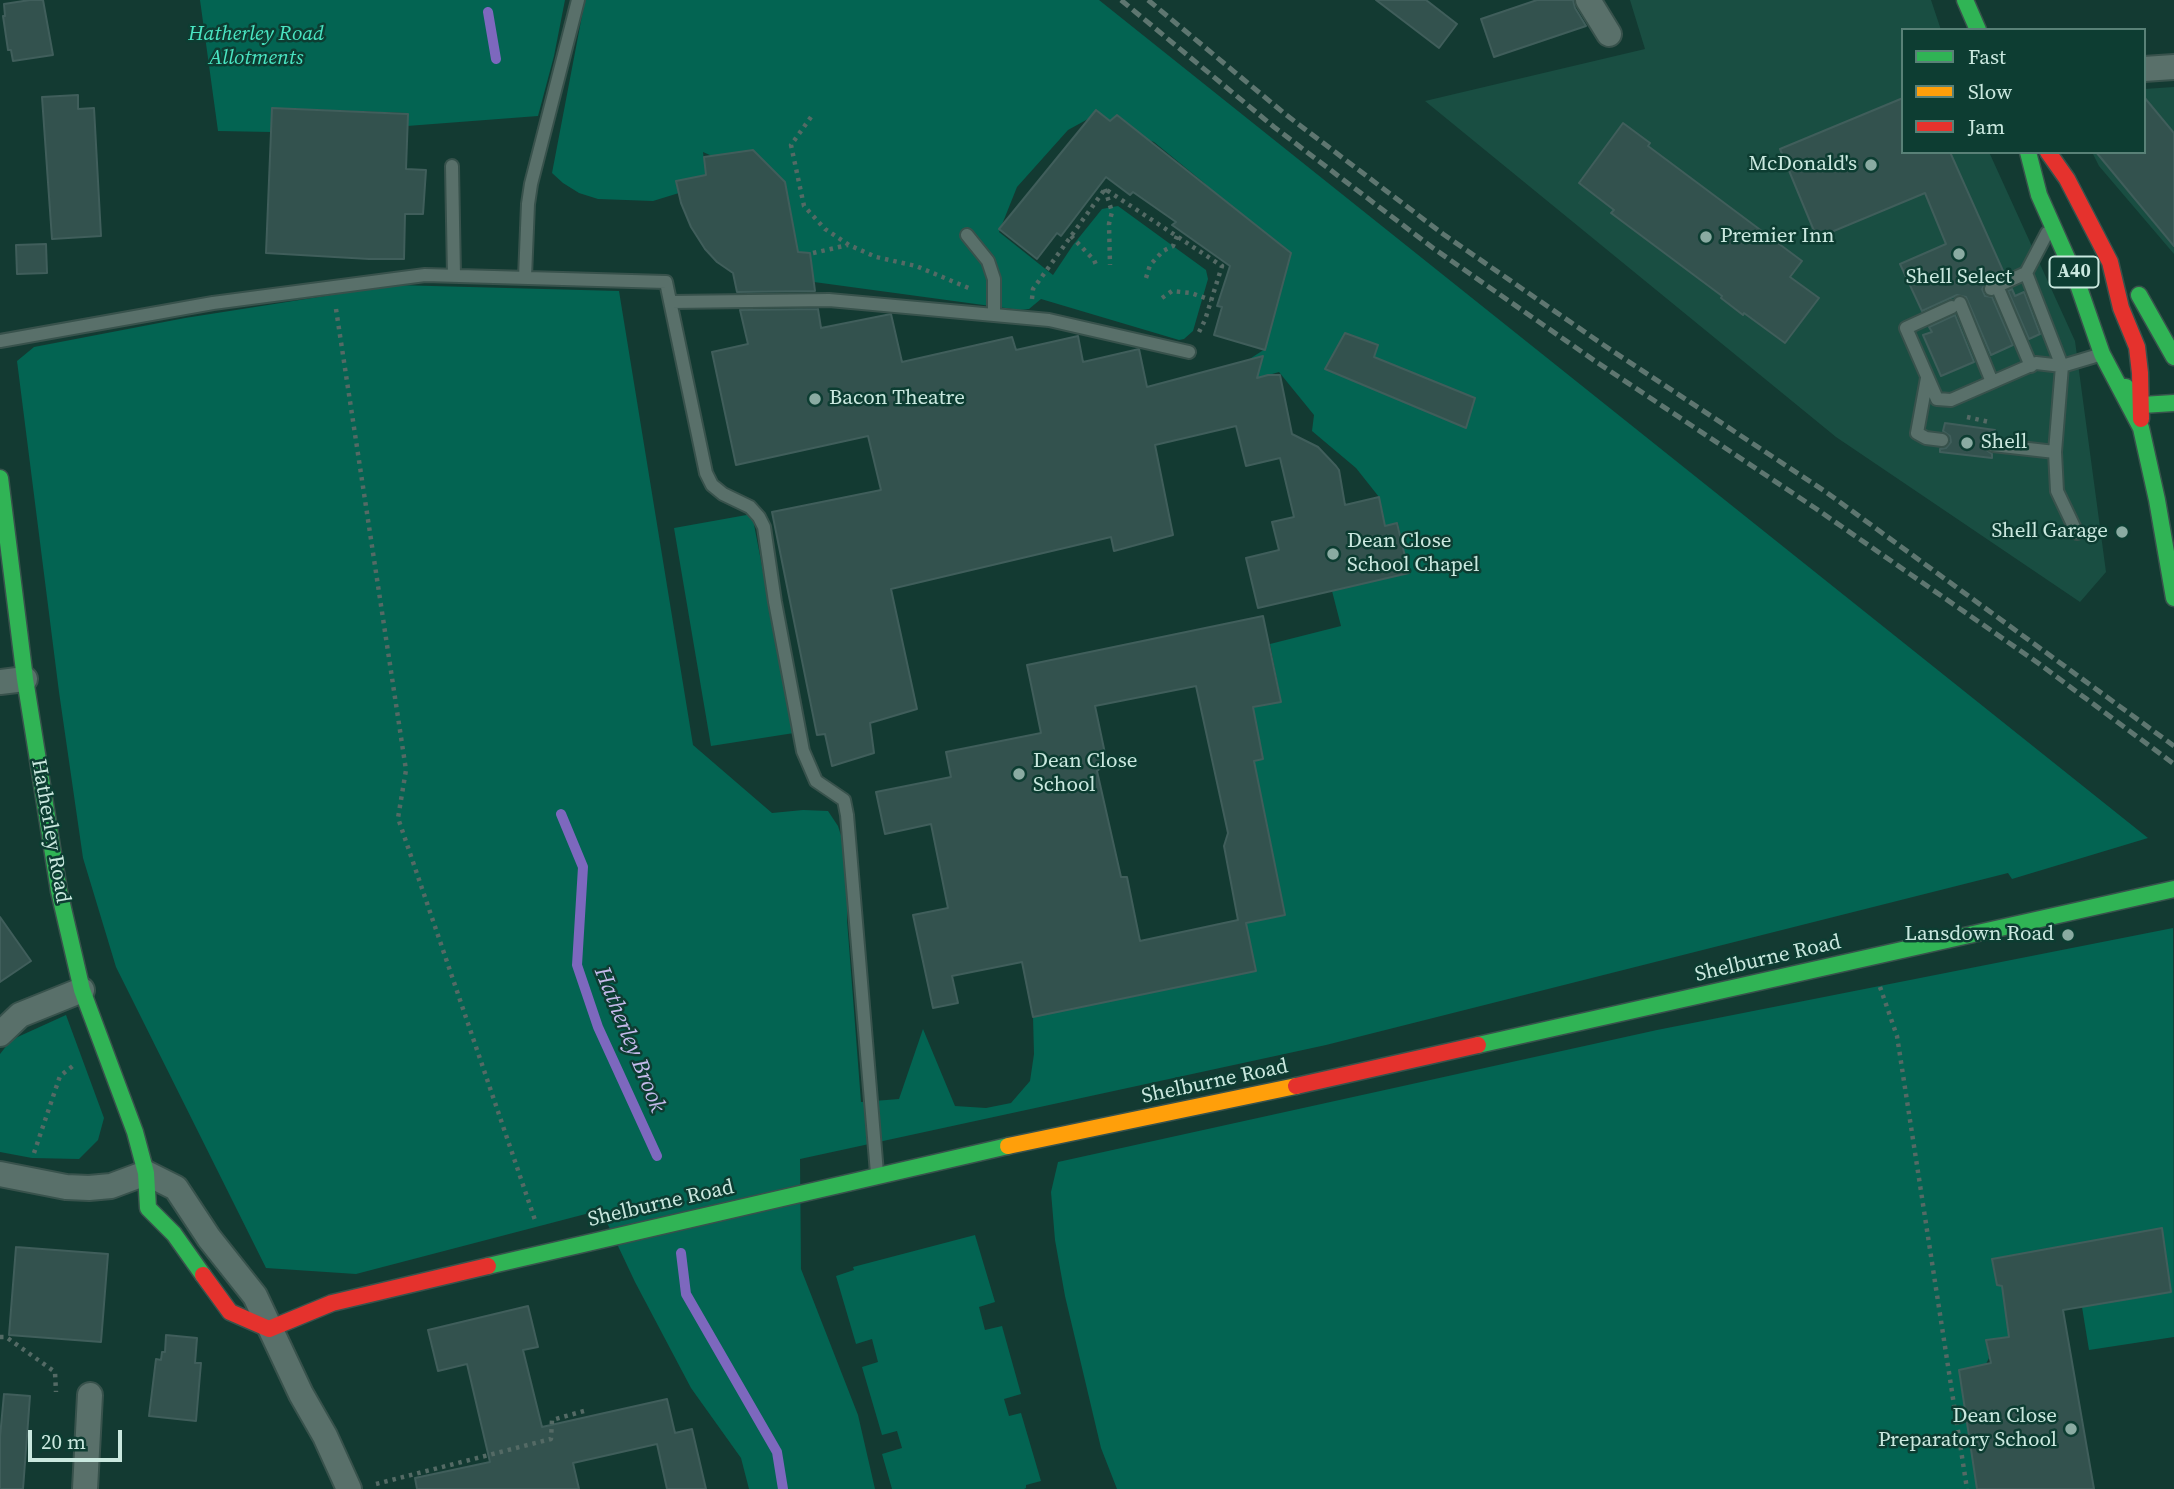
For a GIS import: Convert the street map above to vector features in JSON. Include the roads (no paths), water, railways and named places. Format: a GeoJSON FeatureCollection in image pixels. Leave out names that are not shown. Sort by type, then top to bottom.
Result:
{"type":"FeatureCollection","features":[{"type":"Feature","properties":{"kind":"main road"},"geometry":{"type":"LineString","coordinates":[[1965,0],[1977,28]]}},
{"type":"Feature","properties":{"kind":"main road","name":"A40"},"geometry":{"type":"LineString","coordinates":[[2029,154],[2039,195],[2075,276],[2102,354],[2141,428]]}},
{"type":"Feature","properties":{"kind":"main road","name":"A40"},"geometry":{"type":"LineString","coordinates":[[2049,154],[2067,178],[2110,262],[2121,308],[2137,347],[2142,405],[2141,428],[2174,598]]}},
{"type":"Feature","properties":{"kind":"main road"},"geometry":{"type":"LineString","coordinates":[[2110,262],[2141,298],[2174,359],[2140,373],[2122,392],[2142,405],[2174,403]]}},
{"type":"Feature","properties":{"kind":"main road","name":"Hatherley Road"},"geometry":{"type":"LineString","coordinates":[[0,478],[25,679],[59,891],[82,990],[135,1132],[146,1173]]}},
{"type":"Feature","properties":{"kind":"main road"},"geometry":{"type":"LineString","coordinates":[[2157,500],[2174,481]]}},
{"type":"Feature","properties":{"kind":"main road","name":"Shelburne Road"},"geometry":{"type":"LineString","coordinates":[[269,1329],[332,1303],[548,1252],[1029,1142],[1301,1085],[2174,889]]}},
{"type":"Feature","properties":{"kind":"street"},"geometry":{"type":"LineString","coordinates":[[1588,0],[1609,34]]}},
{"type":"Feature","properties":{"kind":"street"},"geometry":{"type":"LineString","coordinates":[[2146,69],[2174,67]]}},
{"type":"Feature","properties":{"kind":"street"},"geometry":{"type":"LineString","coordinates":[[0,682],[25,679]]}},
{"type":"Feature","properties":{"kind":"street"},"geometry":{"type":"LineString","coordinates":[[0,1034],[20,1015],[82,990]]}},
{"type":"Feature","properties":{"kind":"street"},"geometry":{"type":"LineString","coordinates":[[0,1174],[66,1187],[89,1188],[111,1186],[146,1173],[176,1188],[209,1238],[255,1296],[301,1394],[360,1487]]}},
{"type":"Feature","properties":{"kind":"street"},"geometry":{"type":"LineString","coordinates":[[86,1489],[90,1395]]}},
{"type":"Feature","properties":{"kind":"lane"},"geometry":{"type":"LineString","coordinates":[[525,276],[531,184],[578,0]]}},
{"type":"Feature","properties":{"kind":"lane"},"geometry":{"type":"LineString","coordinates":[[452,166],[454,276]]}},
{"type":"Feature","properties":{"kind":"lane"},"geometry":{"type":"LineString","coordinates":[[2031,366],[1994,288],[2026,273],[2051,224]]}},
{"type":"Feature","properties":{"kind":"lane"},"geometry":{"type":"LineString","coordinates":[[967,235],[988,261],[994,279],[994,315]]}},
{"type":"Feature","properties":{"kind":"lane"},"geometry":{"type":"LineString","coordinates":[[2026,273],[2063,366],[2054,452],[2057,491],[2077,534]]}},
{"type":"Feature","properties":{"kind":"lane"},"geometry":{"type":"LineString","coordinates":[[0,341],[214,303],[425,275],[666,282],[706,473],[712,485],[723,494],[750,507],[764,527],[803,751],[817,780],[844,800],[878,1176]]}},
{"type":"Feature","properties":{"kind":"lane"},"geometry":{"type":"LineString","coordinates":[[671,302],[829,300],[1053,320],[1189,352]]}},
{"type":"Feature","properties":{"kind":"lane"},"geometry":{"type":"LineString","coordinates":[[1992,382],[1956,305],[1906,328],[1937,400],[1951,400],[2036,363],[2063,366],[2102,354]]}},
{"type":"Feature","properties":{"kind":"lane"},"geometry":{"type":"LineString","coordinates":[[1927,377],[1917,433],[1926,438],[1942,440]]}},
{"type":"Feature","properties":{"kind":"lane"},"geometry":{"type":"LineString","coordinates":[[1993,446],[2054,452]]}},
{"type":"Feature","properties":{"kind":"waterway","name":"Hatherley Brook"},"geometry":{"type":"LineString","coordinates":[[488,12],[496,59]]}},
{"type":"Feature","properties":{"kind":"waterway","name":"Hatherley Brook"},"geometry":{"type":"LineString","coordinates":[[561,814],[583,867],[577,965],[598,1027],[657,1156]]}},
{"type":"Feature","properties":{"kind":"waterway","name":"Hatherley Brook"},"geometry":{"type":"LineString","coordinates":[[681,1253],[686,1294],[777,1452],[783,1489]]}},
{"type":"Feature","properties":{"kind":"railway"},"geometry":{"type":"LineString","coordinates":[[1121,0],[1274,127],[1433,248],[2038,663],[2174,764]]}},
{"type":"Feature","properties":{"kind":"railway"},"geometry":{"type":"LineString","coordinates":[[1148,0],[1285,114],[1443,234],[1605,346],[1826,492],[2174,746]]}},
{"type":"Feature","properties":{"kind":"place","name":"McDonald's"},"geometry":{"type":"Point","coordinates":[1871,165]}},
{"type":"Feature","properties":{"kind":"place","name":"Premier Inn"},"geometry":{"type":"Point","coordinates":[1706,237]}},
{"type":"Feature","properties":{"kind":"place","name":"Shell Select"},"geometry":{"type":"Point","coordinates":[1959,254]}},
{"type":"Feature","properties":{"kind":"place","name":"Bacon Theatre"},"geometry":{"type":"Point","coordinates":[815,399]}},
{"type":"Feature","properties":{"kind":"place","name":"Shell"},"geometry":{"type":"Point","coordinates":[1967,443]}},
{"type":"Feature","properties":{"kind":"place","name":"Shell Garage"},"geometry":{"type":"Point","coordinates":[2122,532]}},
{"type":"Feature","properties":{"kind":"place","name":"Dean Close School Chapel"},"geometry":{"type":"Point","coordinates":[1333,554]}},
{"type":"Feature","properties":{"kind":"place","name":"Dean Close School"},"geometry":{"type":"Point","coordinates":[1019,774]}},
{"type":"Feature","properties":{"kind":"place","name":"Lansdown Road"},"geometry":{"type":"Point","coordinates":[2068,935]}},
{"type":"Feature","properties":{"kind":"place","name":"Dean Close Preparatory School"},"geometry":{"type":"Point","coordinates":[2071,1429]}},
{"type":"Feature","properties":{"kind":"park label","name":"Hatherley Road Allotments"},"geometry":{"type":"Point","coordinates":[256,47]}}]}
